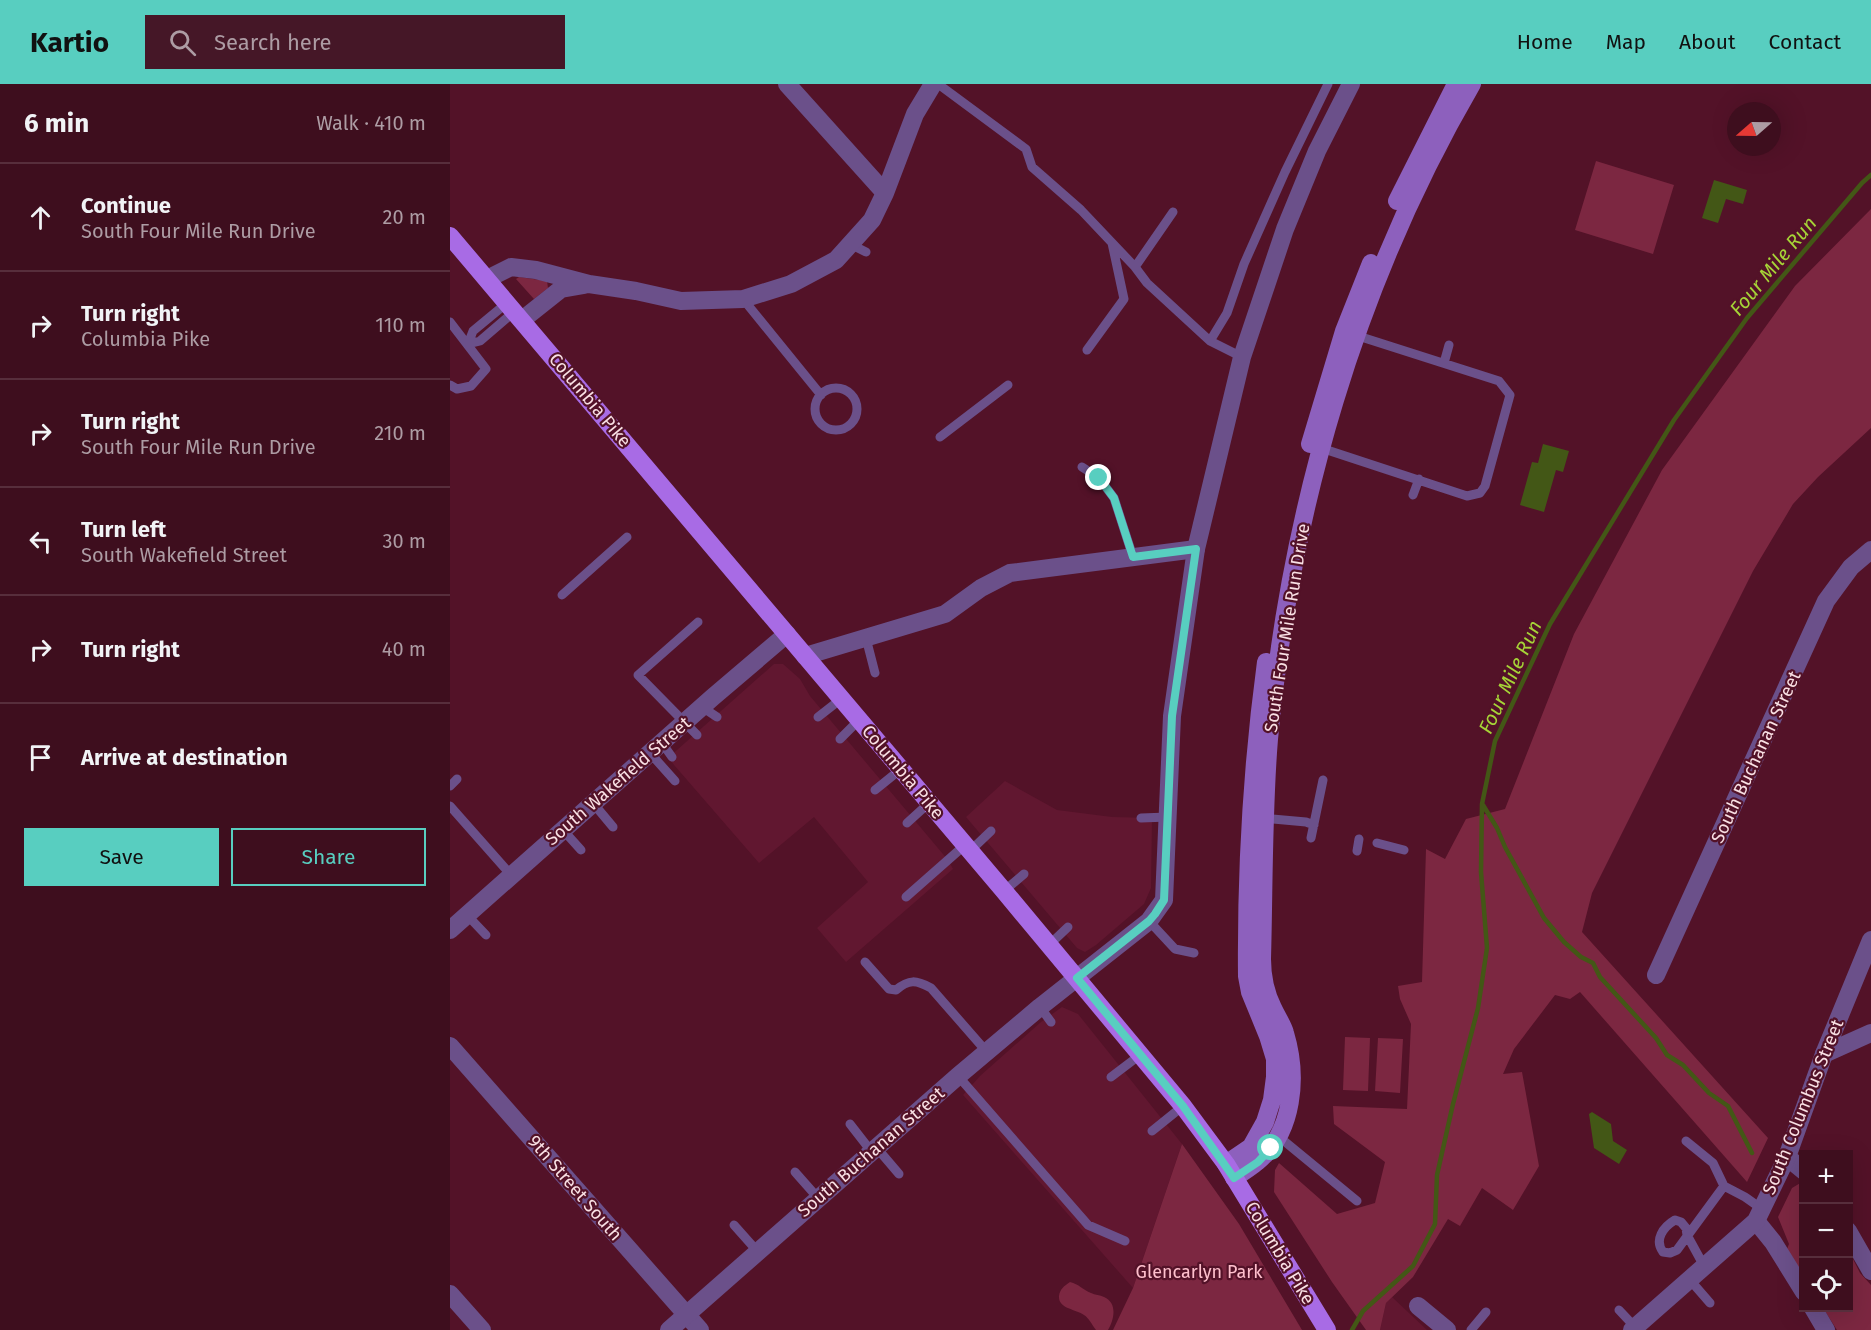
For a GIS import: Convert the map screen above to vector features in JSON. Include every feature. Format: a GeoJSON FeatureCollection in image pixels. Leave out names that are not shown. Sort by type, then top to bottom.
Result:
{"type":"FeatureCollection","features":[{"type":"Feature","properties":{"kind":"main road","name":"South Four Mile Run Drive"},"geometry":{"type":"LineString","coordinates":[[1230,1171],[1251,1147],[1265,1122],[1272,1100],[1275,1077],[1275,1059],[1247,976],[1258,818],[1282,636],[1316,446],[1339,388],[1350,333],[1400,194],[1456,84]]}},
{"type":"Feature","properties":{"kind":"main road","name":"South Four Mile Run Drive"},"geometry":{"type":"LineString","coordinates":[[1350,333],[1374,287],[1412,198],[1472,84]]}},
{"type":"Feature","properties":{"kind":"main road","name":"Columbia Pike"},"geometry":{"type":"LineString","coordinates":[[450,236],[968,848],[1183,1106],[1230,1171],[1327,1330]]}},
{"type":"Feature","properties":{"kind":"main road","name":"South Four Mile Run Drive"},"geometry":{"type":"LineString","coordinates":[[1230,1171],[1258,1162],[1278,1136],[1290,1105],[1293,1078],[1285,1031],[1269,998],[1262,974],[1258,818]]}},
{"type":"Feature","properties":{"kind":"street"},"geometry":{"type":"LineString","coordinates":[[787,84],[885,193]]}},
{"type":"Feature","properties":{"kind":"street"},"geometry":{"type":"LineString","coordinates":[[487,279],[511,267],[536,270],[589,284],[681,301],[743,299],[791,284],[858,248],[885,193],[915,114],[935,84]]}},
{"type":"Feature","properties":{"kind":"street"},"geometry":{"type":"LineString","coordinates":[[1077,978],[1149,921],[1164,900],[1172,716],[1196,549],[1242,357],[1285,229],[1317,151],[1351,84]]}},
{"type":"Feature","properties":{"kind":"street"},"geometry":{"type":"LineString","coordinates":[[515,311],[561,289],[589,284]]}},
{"type":"Feature","properties":{"kind":"street"},"geometry":{"type":"LineString","coordinates":[[805,656],[945,614],[981,588],[1010,573],[1196,549]]}},
{"type":"Feature","properties":{"kind":"street","name":"South Buchanan Street"},"geometry":{"type":"LineString","coordinates":[[1656,975],[1826,601],[1851,567],[1871,550]]}},
{"type":"Feature","properties":{"kind":"street","name":"South Wakefield Street"},"geometry":{"type":"LineString","coordinates":[[450,930],[593,803],[691,728],[787,634]]}},
{"type":"Feature","properties":{"kind":"street","name":"South Columbus Street"},"geometry":{"type":"LineString","coordinates":[[1633,1328],[1690,1280],[1759,1215],[1787,1157],[1824,1054],[1871,940]]}},
{"type":"Feature","properties":{"kind":"street","name":"South Buchanan Street"},"geometry":{"type":"LineString","coordinates":[[669,1330],[986,1051],[1046,1014],[1077,978]]}},
{"type":"Feature","properties":{"kind":"street"},"geometry":{"type":"LineString","coordinates":[[1824,1054],[1871,1033]]}},
{"type":"Feature","properties":{"kind":"street","name":"9th Street South"},"geometry":{"type":"LineString","coordinates":[[450,1046],[700,1330]]}},
{"type":"Feature","properties":{"kind":"street"},"geometry":{"type":"LineString","coordinates":[[1787,1157],[1799,1168]]}},
{"type":"Feature","properties":{"kind":"street"},"geometry":{"type":"LineString","coordinates":[[1759,1215],[1799,1285]]}},
{"type":"Feature","properties":{"kind":"street"},"geometry":{"type":"LineString","coordinates":[[1853,1240],[1871,1271]]}},
{"type":"Feature","properties":{"kind":"street"},"geometry":{"type":"LineString","coordinates":[[450,1294],[482,1330]]}},
{"type":"Feature","properties":{"kind":"street"},"geometry":{"type":"LineString","coordinates":[[1418,1306],[1447,1330]]}},
{"type":"Feature","properties":{"kind":"street"},"geometry":{"type":"LineString","coordinates":[[1815,1312],[1826,1330]]}},
{"type":"Feature","properties":{"kind":"lane"},"geometry":{"type":"LineString","coordinates":[[935,84],[1026,149],[1032,167],[1081,210],[1135,267],[1147,284],[1210,341],[1242,357]]}},
{"type":"Feature","properties":{"kind":"lane"},"geometry":{"type":"LineString","coordinates":[[1210,341],[1227,313],[1249,254],[1285,172],[1328,84]]}},
{"type":"Feature","properties":{"kind":"lane"},"geometry":{"type":"LineString","coordinates":[[1135,267],[1173,212]]}},
{"type":"Feature","properties":{"kind":"lane"},"geometry":{"type":"LineString","coordinates":[[1087,350],[1124,299],[1111,241]]}},
{"type":"Feature","properties":{"kind":"lane"},"geometry":{"type":"LineString","coordinates":[[743,299],[821,394]]}},
{"type":"Feature","properties":{"kind":"lane"},"geometry":{"type":"LineString","coordinates":[[468,344],[473,332],[515,311]]}},
{"type":"Feature","properties":{"kind":"lane"},"geometry":{"type":"LineString","coordinates":[[450,322],[486,369],[471,386],[457,389],[450,385]]}},
{"type":"Feature","properties":{"kind":"lane"},"geometry":{"type":"LineString","coordinates":[[1316,446],[1467,496],[1480,492],[1485,486],[1510,395],[1499,381],[1350,333]]}},
{"type":"Feature","properties":{"kind":"lane"},"geometry":{"type":"LineString","coordinates":[[1444,363],[1449,345]]}},
{"type":"Feature","properties":{"kind":"lane"},"geometry":{"type":"LineString","coordinates":[[940,437],[1008,385]]}},
{"type":"Feature","properties":{"kind":"lane"},"geometry":{"type":"LineString","coordinates":[[830,388],[849,392],[856,403],[857,410],[852,422],[840,429],[826,427],[820,422],[815,409],[821,394],[830,388]]}},
{"type":"Feature","properties":{"kind":"lane"},"geometry":{"type":"LineString","coordinates":[[1082,467],[1099,478],[1114,498],[1133,557]]}},
{"type":"Feature","properties":{"kind":"lane"},"geometry":{"type":"LineString","coordinates":[[1413,495],[1419,479]]}},
{"type":"Feature","properties":{"kind":"lane"},"geometry":{"type":"LineString","coordinates":[[562,595],[627,537]]}},
{"type":"Feature","properties":{"kind":"lane"},"geometry":{"type":"LineString","coordinates":[[691,728],[638,675],[698,622]]}},
{"type":"Feature","properties":{"kind":"lane"},"geometry":{"type":"LineString","coordinates":[[866,638],[875,673]]}},
{"type":"Feature","properties":{"kind":"lane"},"geometry":{"type":"LineString","coordinates":[[818,717],[841,699]]}},
{"type":"Feature","properties":{"kind":"lane"},"geometry":{"type":"LineString","coordinates":[[840,739],[859,720]]}},
{"type":"Feature","properties":{"kind":"lane"},"geometry":{"type":"LineString","coordinates":[[661,751],[675,782]]}},
{"type":"Feature","properties":{"kind":"lane"},"geometry":{"type":"LineString","coordinates":[[875,790],[901,769]]}},
{"type":"Feature","properties":{"kind":"lane"},"geometry":{"type":"LineString","coordinates":[[1311,838],[1323,780]]}},
{"type":"Feature","properties":{"kind":"lane"},"geometry":{"type":"LineString","coordinates":[[593,803],[613,827]]}},
{"type":"Feature","properties":{"kind":"lane"},"geometry":{"type":"LineString","coordinates":[[907,823],[929,803]]}},
{"type":"Feature","properties":{"kind":"lane"},"geometry":{"type":"LineString","coordinates":[[450,806],[511,875]]}},
{"type":"Feature","properties":{"kind":"lane"},"geometry":{"type":"LineString","coordinates":[[1141,818],[1168,817]]}},
{"type":"Feature","properties":{"kind":"lane"},"geometry":{"type":"LineString","coordinates":[[1258,818],[1306,822],[1314,825]]}},
{"type":"Feature","properties":{"kind":"lane"},"geometry":{"type":"LineString","coordinates":[[563,830],[581,850]]}},
{"type":"Feature","properties":{"kind":"lane"},"geometry":{"type":"LineString","coordinates":[[906,897],[991,831]]}},
{"type":"Feature","properties":{"kind":"lane"},"geometry":{"type":"LineString","coordinates":[[1357,851],[1359,839]]}},
{"type":"Feature","properties":{"kind":"lane"},"geometry":{"type":"LineString","coordinates":[[1377,843],[1404,850]]}},
{"type":"Feature","properties":{"kind":"lane"},"geometry":{"type":"LineString","coordinates":[[1004,891],[1024,874]]}},
{"type":"Feature","properties":{"kind":"lane"},"geometry":{"type":"LineString","coordinates":[[467,915],[486,935]]}},
{"type":"Feature","properties":{"kind":"lane"},"geometry":{"type":"LineString","coordinates":[[1149,921],[1175,949],[1194,953]]}},
{"type":"Feature","properties":{"kind":"lane"},"geometry":{"type":"LineString","coordinates":[[1049,945],[1068,927]]}},
{"type":"Feature","properties":{"kind":"lane"},"geometry":{"type":"LineString","coordinates":[[865,962],[889,989],[896,990],[905,982],[918,982],[931,988],[986,1051]]}},
{"type":"Feature","properties":{"kind":"lane"},"geometry":{"type":"LineString","coordinates":[[1111,1077],[1140,1055]]}},
{"type":"Feature","properties":{"kind":"lane"},"geometry":{"type":"LineString","coordinates":[[957,1076],[1088,1225],[1125,1241]]}},
{"type":"Feature","properties":{"kind":"lane"},"geometry":{"type":"LineString","coordinates":[[1152,1131],[1183,1106]]}},
{"type":"Feature","properties":{"kind":"lane"},"geometry":{"type":"LineString","coordinates":[[850,1124],[899,1174]]}},
{"type":"Feature","properties":{"kind":"lane"},"geometry":{"type":"LineString","coordinates":[[1278,1136],[1357,1202]]}},
{"type":"Feature","properties":{"kind":"lane"},"geometry":{"type":"LineString","coordinates":[[1686,1141],[1713,1163],[1724,1186],[1745,1197],[1759,1215]]}},
{"type":"Feature","properties":{"kind":"lane"},"geometry":{"type":"LineString","coordinates":[[795,1172],[818,1198]]}},
{"type":"Feature","properties":{"kind":"lane"},"geometry":{"type":"LineString","coordinates":[[1704,1266],[1687,1236],[1724,1186]]}},
{"type":"Feature","properties":{"kind":"lane"},"geometry":{"type":"LineString","coordinates":[[734,1225],[758,1252]]}},
{"type":"Feature","properties":{"kind":"lane"},"geometry":{"type":"LineString","coordinates":[[1690,1280],[1710,1303]]}},
{"type":"Feature","properties":{"kind":"lane"},"geometry":{"type":"LineString","coordinates":[[1619,1310],[1633,1328]]}},
{"type":"Feature","properties":{"kind":"lane"},"geometry":{"type":"LineString","coordinates":[[1471,1330],[1486,1312]]}},
{"type":"Feature","properties":{"kind":"shaded area"},"geometry":{"type":"Polygon","coordinates":[[[1714,180],[1747,190],[1743,204],[1726,199],[1718,223],[1702,218],[1714,180]]]}},
{"type":"Feature","properties":{"kind":"shaded area"},"geometry":{"type":"Polygon","coordinates":[[[1543,444],[1569,451],[1563,472],[1556,470],[1544,512],[1520,505],[1532,462],[1538,463],[1543,444]]]}},
{"type":"Feature","properties":{"kind":"shaded area"},"geometry":{"type":"Polygon","coordinates":[[[774,664],[783,664],[800,679],[810,696],[948,860],[953,869],[846,962],[817,928],[868,882],[814,817],[759,863],[668,758],[774,664]]]}},
{"type":"Feature","properties":{"kind":"shaded area"},"geometry":{"type":"Polygon","coordinates":[[[1005,781],[1057,810],[1112,817],[1152,818],[1151,888],[1144,904],[1085,952],[1077,948],[966,817],[1005,781]]]}},
{"type":"Feature","properties":{"kind":"shaded area"},"geometry":{"type":"Polygon","coordinates":[[[1062,1007],[1078,1014],[1182,1144],[1133,1288],[963,1095],[980,1076],[1041,1022],[1062,1007]]]}},
{"type":"Feature","properties":{"kind":"shaded area"},"geometry":{"type":"Polygon","coordinates":[[[1592,1112],[1611,1124],[1613,1141],[1627,1150],[1619,1164],[1594,1148],[1589,1114],[1592,1112]]]}},
{"type":"Feature","properties":{"kind":"shaded area"},"geometry":{"type":"Polygon","coordinates":[[[1392,1297],[1427,1330],[1380,1330],[1386,1303],[1392,1297]]]}},
{"type":"Feature","properties":{"kind":"green space"},"geometry":{"type":"Polygon","coordinates":[[[1596,161],[1674,185],[1653,254],[1575,230],[1596,161]]]}},
{"type":"Feature","properties":{"kind":"green space"},"geometry":{"type":"Polygon","coordinates":[[[1871,209],[1871,428],[1818,477],[1793,504],[1753,571],[1592,893],[1582,932],[1768,1138],[1747,1182],[1580,992],[1570,999],[1555,995],[1514,1049],[1503,1074],[1522,1072],[1539,1166],[1513,1210],[1482,1188],[1460,1226],[1448,1219],[1413,1277],[1386,1303],[1380,1330],[1366,1330],[1274,1192],[1275,1170],[1279,1163],[1337,1214],[1375,1203],[1385,1162],[1334,1124],[1333,1106],[1407,1109],[1411,1024],[1400,999],[1398,986],[1422,982],[1426,849],[1445,859],[1466,819],[1505,809],[1574,634],[1662,470],[1795,286],[1871,209]]]}},
{"type":"Feature","properties":{"kind":"green space"},"geometry":{"type":"Polygon","coordinates":[[[519,277],[547,281],[548,288],[534,299],[516,279],[519,277]]]}},
{"type":"Feature","properties":{"kind":"green space"},"geometry":{"type":"Polygon","coordinates":[[[1345,1037],[1370,1038],[1368,1091],[1343,1090],[1345,1037]]]}},
{"type":"Feature","properties":{"kind":"green space"},"geometry":{"type":"Polygon","coordinates":[[[1378,1038],[1403,1039],[1400,1093],[1375,1091],[1378,1038]]]}},
{"type":"Feature","properties":{"kind":"green space","name":"Glencarlyn Park"},"geometry":{"type":"Polygon","coordinates":[[[1182,1144],[1239,1224],[1302,1330],[1113,1330],[1133,1288],[1182,1144]]]}},
{"type":"Feature","properties":{"kind":"green space"},"geometry":{"type":"Polygon","coordinates":[[[1799,1184],[1799,1268],[1787,1249],[1789,1244],[1778,1217],[1792,1188],[1799,1184]]]}},
{"type":"Feature","properties":{"kind":"green space"},"geometry":{"type":"Polygon","coordinates":[[[1853,1259],[1860,1273],[1871,1285],[1871,1330],[1837,1330],[1826,1312],[1853,1312],[1853,1259]]]}},
{"type":"Feature","properties":{"kind":"green space"},"geometry":{"type":"Polygon","coordinates":[[[1070,1282],[1104,1297],[1111,1303],[1114,1312],[1108,1330],[1096,1330],[1086,1316],[1061,1304],[1060,1291],[1070,1282]]]}},
{"type":"Feature","properties":{"kind":"waterway","name":"Four Mile Run"},"geometry":{"type":"LineString","coordinates":[[1352,1330],[1363,1311],[1413,1266],[1435,1224],[1437,1175],[1478,1008],[1487,948],[1481,872],[1482,804],[1495,741],[1550,624],[1674,420],[1747,318],[1871,175]]}},
{"type":"Feature","properties":{"kind":"waterway"},"geometry":{"type":"LineString","coordinates":[[1483,805],[1544,918],[1564,942],[1581,957],[1593,963],[1600,977],[1656,1038],[1667,1055],[1683,1065],[1709,1093],[1728,1106],[1752,1153]]}},
{"type":"Feature","properties":{"kind":"route"},"geometry":{"type":"LineString","coordinates":[[1099,478],[1114,498],[1133,557],[1196,549],[1182,632],[1172,716],[1164,900],[1149,921],[1077,978],[1183,1106],[1234,1178],[1258,1162],[1271,1148]]}}]}
